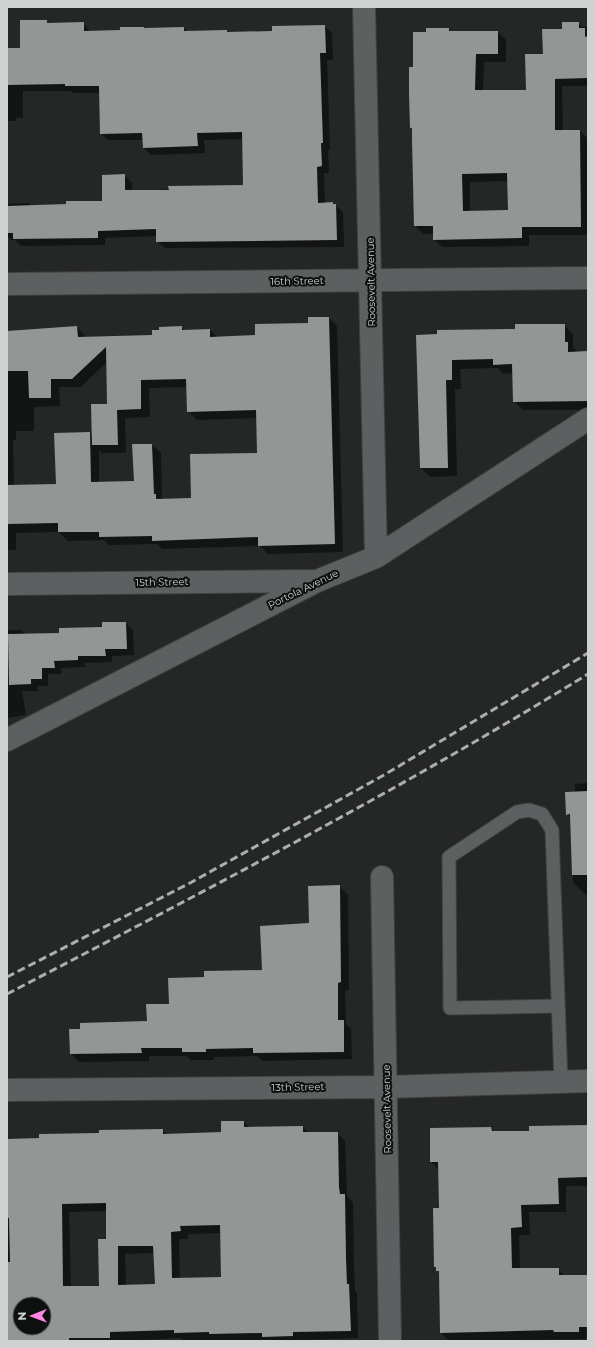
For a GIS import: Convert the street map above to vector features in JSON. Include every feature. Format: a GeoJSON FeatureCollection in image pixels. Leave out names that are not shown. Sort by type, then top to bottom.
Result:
{"type":"FeatureCollection","features":[{"type":"Feature","properties":{"kind":"street","name":"Roosevelt Avenue"},"geometry":{"type":"LineString","coordinates":[[364,7],[376,557]]}},
{"type":"Feature","properties":{"kind":"street","name":"16th Street"},"geometry":{"type":"LineString","coordinates":[[7,284],[588,278]]}},
{"type":"Feature","properties":{"kind":"street","name":"Portola Avenue"},"geometry":{"type":"LineString","coordinates":[[7,740],[317,581],[376,557],[588,419]]}},
{"type":"Feature","properties":{"kind":"street","name":"15th Street"},"geometry":{"type":"LineString","coordinates":[[7,584],[317,581]]}},
{"type":"Feature","properties":{"kind":"street","name":"Roosevelt Avenue"},"geometry":{"type":"LineString","coordinates":[[382,877],[390,1341]]}},
{"type":"Feature","properties":{"kind":"street","name":"13th Street"},"geometry":{"type":"LineString","coordinates":[[7,1090],[386,1086],[588,1081]]}},
{"type":"Feature","properties":{"kind":"lane"},"geometry":{"type":"LineString","coordinates":[[558,1006],[450,1008],[448,857],[516,812],[529,810],[542,814],[552,830],[561,1082]]}},
{"type":"Feature","properties":{"kind":"building"},"geometry":{"type":"Polygon","coordinates":[[[20,20],[47,20],[47,23],[84,22],[84,31],[120,30],[120,27],[184,27],[184,31],[272,31],[272,26],[325,25],[326,53],[320,53],[323,143],[321,143],[322,166],[317,167],[318,203],[333,202],[333,204],[336,204],[337,240],[156,242],[156,229],[98,231],[98,238],[13,239],[13,233],[7,233],[7,206],[66,204],[66,201],[102,201],[102,175],[125,174],[125,190],[169,190],[168,186],[243,185],[242,132],[197,133],[198,146],[143,148],[142,133],[100,134],[99,86],[65,86],[65,84],[7,85],[7,48],[20,48],[20,20]]]}},
{"type":"Feature","properties":{"kind":"building"},"geometry":{"type":"Polygon","coordinates":[[[562,22],[579,22],[579,28],[585,28],[585,37],[588,36],[588,78],[555,79],[555,130],[580,130],[581,227],[522,227],[522,238],[433,240],[433,226],[414,226],[412,128],[410,128],[409,93],[409,67],[413,67],[413,32],[426,32],[426,28],[449,28],[449,31],[498,31],[498,54],[476,54],[475,90],[526,90],[525,54],[543,54],[542,29],[562,29],[562,22]],[[507,173],[462,174],[463,211],[508,210],[507,173]]]}},
{"type":"Feature","properties":{"kind":"building"},"geometry":{"type":"Polygon","coordinates":[[[308,317],[329,317],[335,544],[258,546],[258,537],[152,541],[152,536],[99,537],[99,532],[58,532],[58,523],[7,524],[7,485],[56,484],[54,433],[90,432],[91,482],[134,481],[132,444],[152,444],[154,494],[156,494],[156,499],[191,498],[190,454],[257,453],[256,410],[187,412],[186,379],[141,380],[141,409],[117,410],[118,445],[92,445],[91,404],[107,404],[106,347],[72,379],[51,379],[51,398],[29,398],[28,371],[7,371],[7,331],[77,326],[78,337],[152,335],[152,330],[159,330],[159,327],[182,326],[182,330],[210,329],[210,337],[255,335],[255,324],[308,323],[308,317]]]}},
{"type":"Feature","properties":{"kind":"building"},"geometry":{"type":"Polygon","coordinates":[[[515,324],[565,324],[565,342],[568,342],[568,352],[588,351],[588,401],[513,402],[512,364],[493,365],[493,359],[452,360],[452,380],[446,380],[448,468],[420,468],[416,335],[437,334],[437,330],[515,329],[515,324]]]}},
{"type":"Feature","properties":{"kind":"building"},"geometry":{"type":"Polygon","coordinates":[[[102,622],[126,622],[127,649],[105,649],[106,656],[78,656],[78,660],[54,661],[55,668],[42,668],[42,679],[31,679],[31,684],[9,685],[8,634],[59,633],[59,628],[102,627],[102,622]]]}},
{"type":"Feature","properties":{"kind":"building"},"geometry":{"type":"Polygon","coordinates":[[[588,791],[588,875],[572,875],[570,814],[566,815],[565,792],[588,791]]]}},
{"type":"Feature","properties":{"kind":"building"},"geometry":{"type":"Polygon","coordinates":[[[340,885],[341,982],[338,983],[338,1020],[344,1020],[344,1052],[253,1053],[253,1048],[206,1049],[206,1052],[182,1052],[182,1048],[141,1048],[142,1053],[70,1054],[69,1029],[80,1029],[80,1023],[147,1021],[146,1004],[169,1004],[168,978],[204,977],[204,971],[262,970],[260,926],[309,923],[308,886],[340,885]]]}},
{"type":"Feature","properties":{"kind":"building"},"geometry":{"type":"Polygon","coordinates":[[[221,1121],[244,1121],[244,1127],[303,1126],[303,1132],[338,1132],[339,1187],[340,1194],[345,1194],[347,1284],[349,1284],[351,1331],[293,1332],[293,1336],[262,1337],[262,1333],[174,1333],[174,1330],[110,1332],[110,1338],[69,1338],[69,1341],[7,1341],[7,1262],[10,1262],[9,1218],[7,1218],[7,1139],[39,1138],[39,1134],[99,1133],[99,1130],[163,1129],[163,1134],[221,1132],[221,1121]],[[106,1203],[62,1204],[63,1286],[99,1286],[98,1239],[106,1239],[106,1203]],[[220,1225],[180,1226],[181,1231],[171,1232],[172,1278],[221,1277],[220,1225]],[[118,1246],[118,1285],[155,1284],[153,1246],[118,1246]]]}},
{"type":"Feature","properties":{"kind":"building"},"geometry":{"type":"Polygon","coordinates":[[[588,1125],[588,1177],[558,1178],[559,1204],[521,1205],[522,1227],[511,1228],[512,1268],[559,1268],[559,1275],[588,1275],[588,1327],[579,1327],[579,1332],[554,1332],[553,1330],[440,1333],[439,1271],[436,1271],[436,1267],[434,1267],[433,1208],[439,1208],[438,1162],[430,1162],[430,1128],[491,1127],[492,1131],[529,1131],[529,1126],[588,1125]]]}},
{"type":"Feature","properties":{"kind":"railway"},"geometry":{"type":"LineString","coordinates":[[7,977],[190,883],[384,775],[588,653]]}},
{"type":"Feature","properties":{"kind":"railway"},"geometry":{"type":"LineString","coordinates":[[7,994],[227,879],[373,799],[445,759],[588,674]]}}]}
